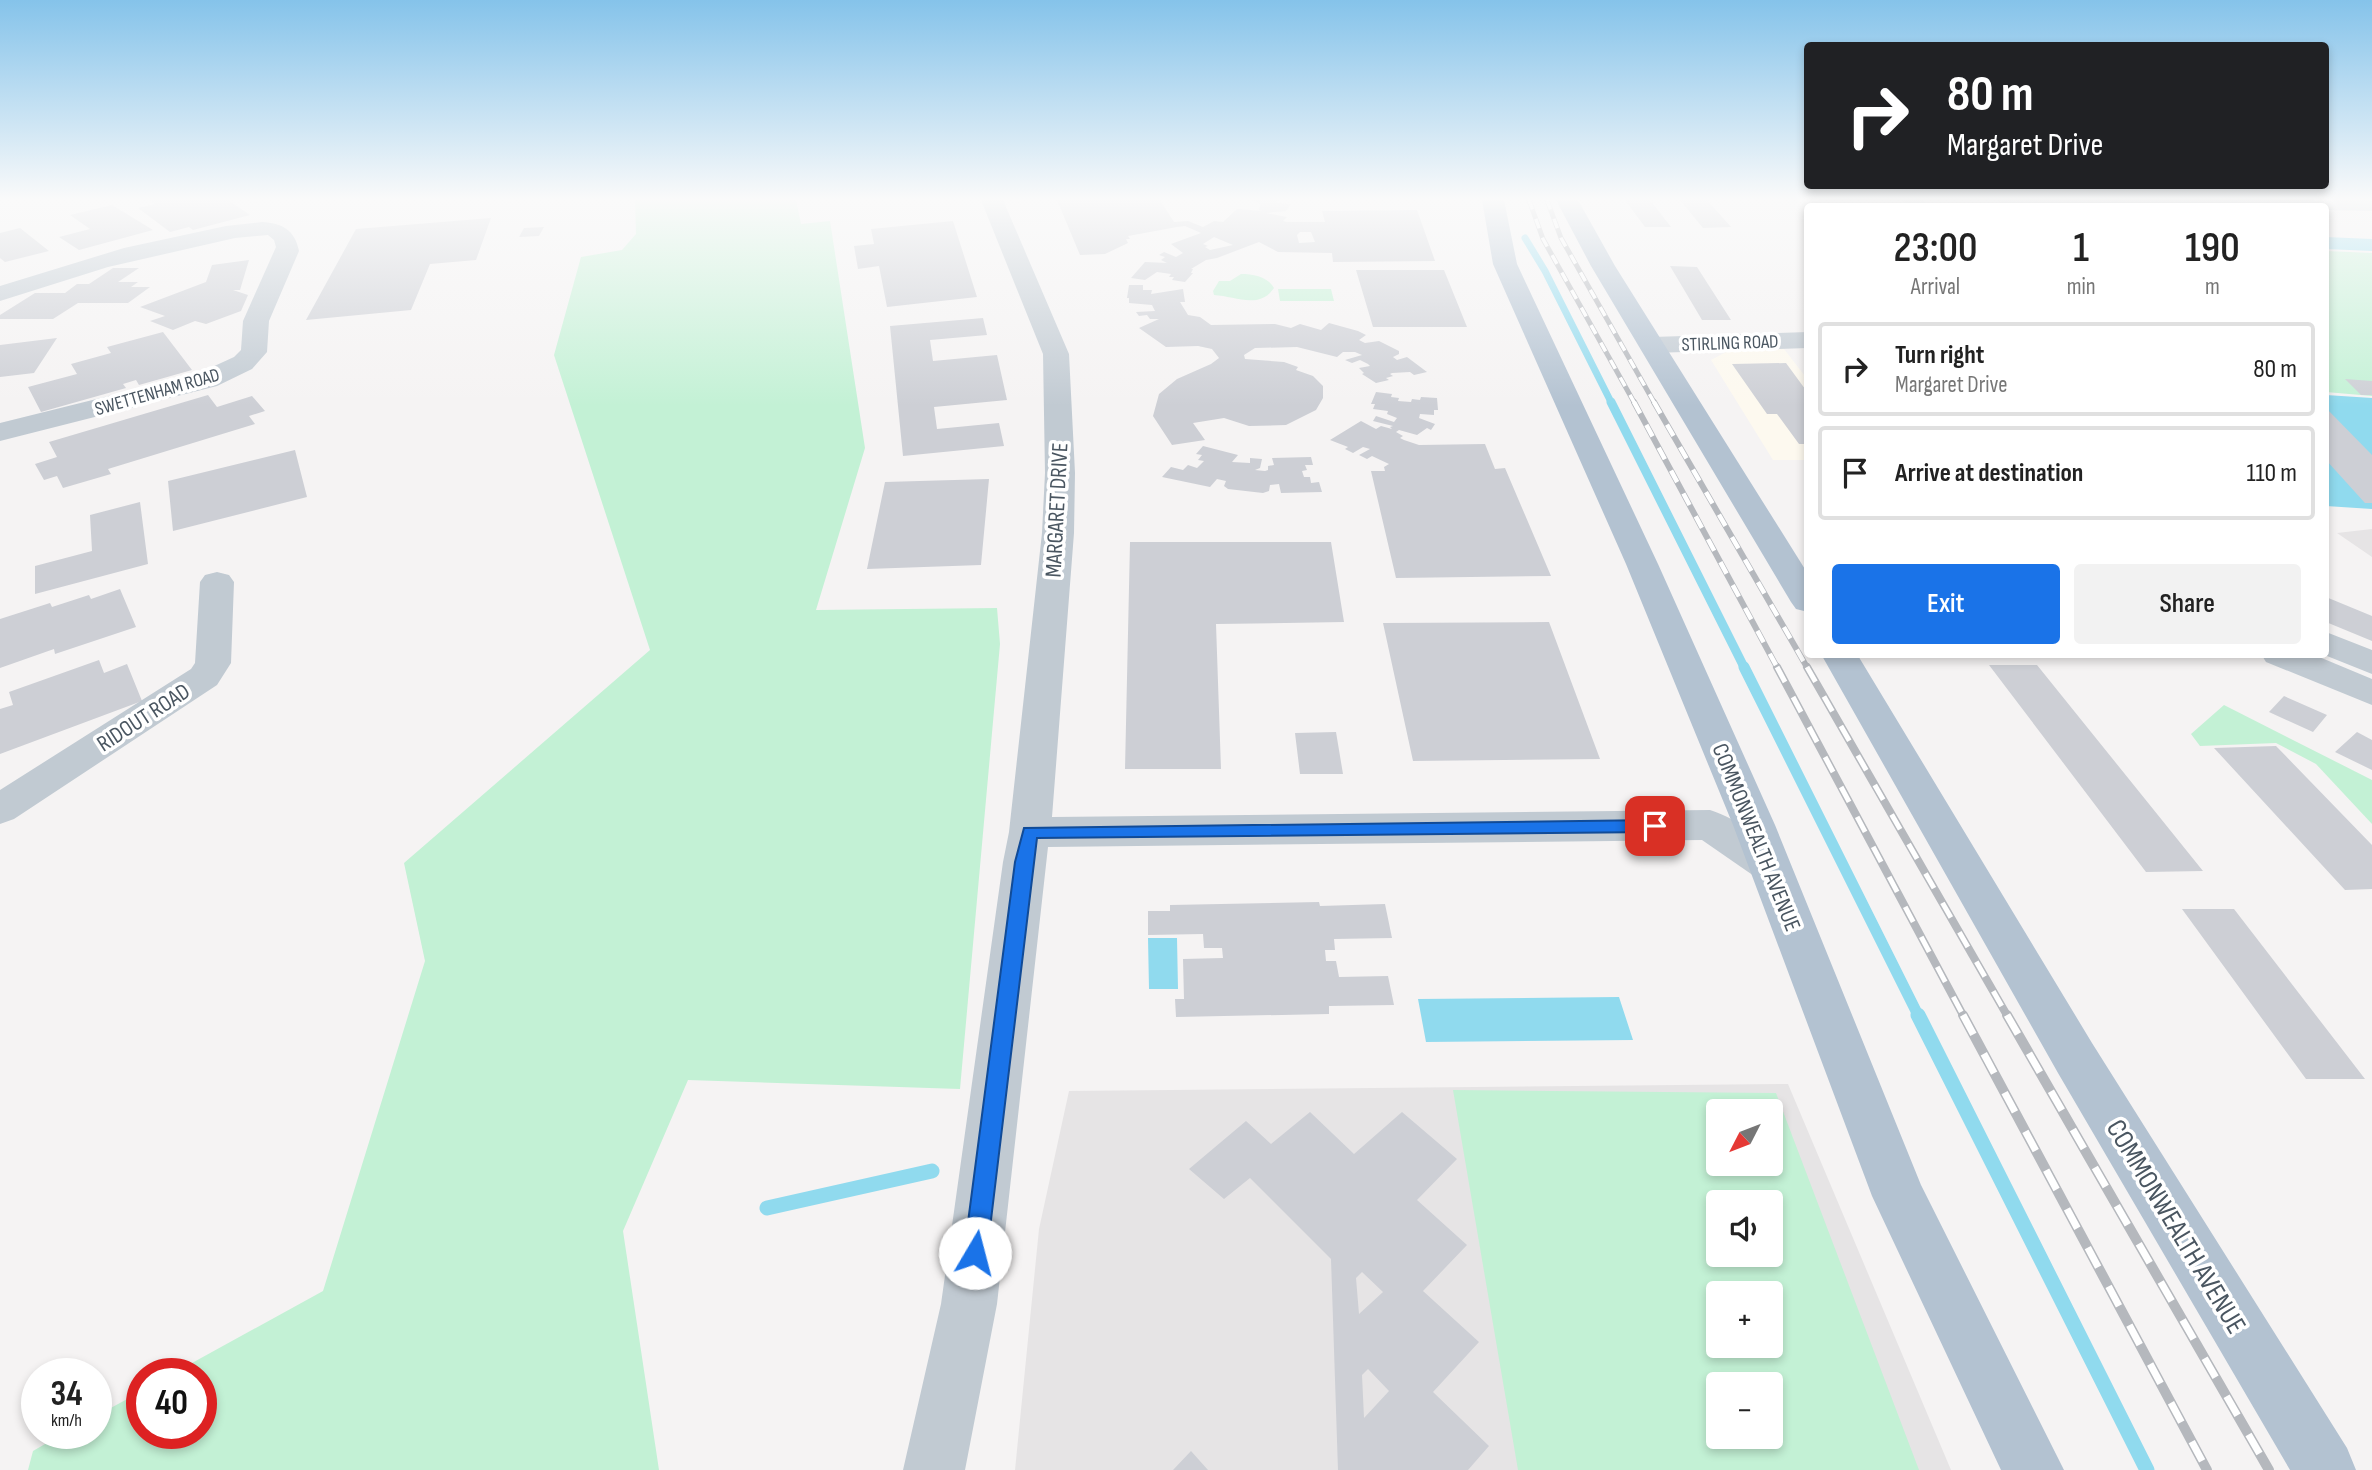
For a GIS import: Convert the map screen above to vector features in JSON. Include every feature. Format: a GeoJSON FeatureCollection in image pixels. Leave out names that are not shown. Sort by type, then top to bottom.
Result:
{"type":"FeatureCollection","features":[{"type":"Feature","properties":{"kind":"main road","name":"COMMONWEALTH AVENUE"},"geometry":{"type":"LineString","coordinates":[[1507,269],[1642,564],[1739,791],[1899,1196],[2033,1470]]}},
{"type":"Feature","properties":{"kind":"main road"},"geometry":{"type":"LineString","coordinates":[[1605,269],[1804,595]]}},
{"type":"Feature","properties":{"kind":"main road","name":"COMMONWEALTH AVENUE"},"geometry":{"type":"LineString","coordinates":[[1841,658],[2075,1058],[2325,1470]]}},
{"type":"Feature","properties":{"kind":"street","name":"SWETTENHAM ROAD"},"geometry":{"type":"LineString","coordinates":[[0,294],[69,269]]}},
{"type":"Feature","properties":{"kind":"street","name":"SWETTENHAM ROAD"},"geometry":{"type":"LineString","coordinates":[[0,432],[206,380],[243,363],[254,352],[256,321],[280,269]]}},
{"type":"Feature","properties":{"kind":"street","name":"MARGARET DRIVE"},"geometry":{"type":"LineString","coordinates":[[934,1470],[969,1304],[993,1125],[1024,862],[1030,832],[1058,533],[1060,473],[1056,354],[1021,269]]}},
{"type":"Feature","properties":{"kind":"street","name":"STIRLING ROAD"},"geometry":{"type":"LineString","coordinates":[[1652,345],[1804,340]]}},
{"type":"Feature","properties":{"kind":"street","name":"RIDOUT ROAD"},"geometry":{"type":"LineString","coordinates":[[0,809],[204,677],[214,663],[217,582]]}},
{"type":"Feature","properties":{"kind":"street"},"geometry":{"type":"LineString","coordinates":[[2329,644],[2372,663]]}},
{"type":"Feature","properties":{"kind":"street"},"geometry":{"type":"LineString","coordinates":[[2288,658],[2372,694]]}},
{"type":"Feature","properties":{"kind":"street"},"geometry":{"type":"LineString","coordinates":[[1710,825],[1739,791]]}},
{"type":"Feature","properties":{"kind":"street"},"geometry":{"type":"LineString","coordinates":[[1030,832],[1710,825],[1769,865]]}},
{"type":"Feature","properties":{"kind":"shaded area"},"geometry":{"type":"Polygon","coordinates":[[[1784,349],[1804,375],[1804,460],[1773,460],[1711,360],[1728,351],[1784,349]]]}},
{"type":"Feature","properties":{"kind":"shaded area"},"geometry":{"type":"Polygon","coordinates":[[[2372,529],[2372,557],[2337,533],[2372,529]]]}},
{"type":"Feature","properties":{"kind":"shaded area"},"geometry":{"type":"Polygon","coordinates":[[[1788,1084],[1951,1470],[1015,1470],[1039,1229],[1069,1091],[1788,1084]]]}},
{"type":"Feature","properties":{"kind":"green space"},"geometry":{"type":"Polygon","coordinates":[[[578,269],[837,269],[865,448],[816,610],[997,608],[1000,644],[960,1089],[688,1080],[623,1231],[659,1470],[28,1470],[33,1451],[36,1449],[112,1449],[112,1407],[126,1400],[126,1449],[217,1449],[217,1358],[201,1358],[323,1291],[425,961],[404,863],[650,650],[554,355],[578,269]]]}},
{"type":"Feature","properties":{"kind":"green space"},"geometry":{"type":"Polygon","coordinates":[[[2329,269],[2372,269],[2372,396],[2329,392],[2329,269]]]}},
{"type":"Feature","properties":{"kind":"green space"},"geometry":{"type":"Polygon","coordinates":[[[1241,274],[1260,277],[1274,288],[1268,295],[1254,300],[1214,295],[1213,291],[1219,281],[1230,281],[1241,274]]]}},
{"type":"Feature","properties":{"kind":"green space"},"geometry":{"type":"Polygon","coordinates":[[[1278,289],[1331,289],[1334,301],[1280,301],[1278,289]]]}},
{"type":"Feature","properties":{"kind":"green space"},"geometry":{"type":"Polygon","coordinates":[[[2224,705],[2372,780],[2372,824],[2316,764],[2276,743],[2200,746],[2191,734],[2224,705]]]}},
{"type":"Feature","properties":{"kind":"green space"},"geometry":{"type":"Polygon","coordinates":[[[1453,1090],[1776,1093],[1778,1099],[1706,1099],[1706,1176],[1783,1176],[1783,1111],[1919,1470],[1518,1470],[1453,1090]]]}},
{"type":"Feature","properties":{"kind":"water"},"geometry":{"type":"Polygon","coordinates":[[[2329,395],[2372,398],[2372,509],[2329,506],[2329,395]]]}},
{"type":"Feature","properties":{"kind":"water"},"geometry":{"type":"Polygon","coordinates":[[[1148,938],[1177,938],[1178,989],[1149,989],[1148,938]]]}},
{"type":"Feature","properties":{"kind":"water"},"geometry":{"type":"Polygon","coordinates":[[[1619,997],[1633,1040],[1426,1042],[1418,999],[1619,997]]]}},
{"type":"Feature","properties":{"kind":"building"},"geometry":{"type":"Polygon","coordinates":[[[112,269],[138,269],[118,282],[138,282],[131,287],[150,287],[128,303],[78,303],[53,319],[0,319],[0,315],[35,293],[65,293],[77,284],[89,284],[112,269]]]}},
{"type":"Feature","properties":{"kind":"building"},"geometry":{"type":"Polygon","coordinates":[[[211,269],[246,269],[240,290],[233,290],[248,295],[241,311],[206,324],[195,321],[173,330],[150,321],[165,316],[140,307],[206,282],[211,269]]]}},
{"type":"Feature","properties":{"kind":"building"},"geometry":{"type":"Polygon","coordinates":[[[334,269],[428,269],[411,310],[306,320],[334,269]]]}},
{"type":"Feature","properties":{"kind":"building"},"geometry":{"type":"Polygon","coordinates":[[[880,269],[968,269],[977,297],[887,307],[880,269]]]}},
{"type":"Feature","properties":{"kind":"building"},"geometry":{"type":"Polygon","coordinates":[[[1139,269],[1193,269],[1185,282],[1172,280],[1174,277],[1169,277],[1171,274],[1157,272],[1145,280],[1131,278],[1139,269]]]}},
{"type":"Feature","properties":{"kind":"building"},"geometry":{"type":"Polygon","coordinates":[[[1672,269],[1698,269],[1731,320],[1702,320],[1672,269]]]}},
{"type":"Feature","properties":{"kind":"building"},"geometry":{"type":"Polygon","coordinates":[[[1356,270],[1444,270],[1467,327],[1373,327],[1356,270]]]}},
{"type":"Feature","properties":{"kind":"building"},"geometry":{"type":"Polygon","coordinates":[[[1129,285],[1143,285],[1143,290],[1152,290],[1151,294],[1183,289],[1185,302],[1180,302],[1188,315],[1200,317],[1211,325],[1275,324],[1291,328],[1300,324],[1321,330],[1329,323],[1358,331],[1366,335],[1359,340],[1365,343],[1379,341],[1399,351],[1399,354],[1393,357],[1397,360],[1407,357],[1427,372],[1414,375],[1410,372],[1392,373],[1390,374],[1393,376],[1386,378],[1389,380],[1376,383],[1362,374],[1364,373],[1359,368],[1370,366],[1368,364],[1360,360],[1352,363],[1345,360],[1362,355],[1355,352],[1343,352],[1337,357],[1297,347],[1255,348],[1244,355],[1245,359],[1284,362],[1313,376],[1323,386],[1323,398],[1316,410],[1286,425],[1249,426],[1224,418],[1193,423],[1205,440],[1172,445],[1153,416],[1159,394],[1177,379],[1219,358],[1212,349],[1198,346],[1166,347],[1139,328],[1159,319],[1150,319],[1147,315],[1139,316],[1136,312],[1155,311],[1152,305],[1129,303],[1129,285]]]}},
{"type":"Feature","properties":{"kind":"building"},"geometry":{"type":"Polygon","coordinates":[[[983,318],[987,335],[930,340],[933,361],[997,355],[1007,400],[934,407],[937,429],[999,423],[1004,446],[903,456],[890,326],[983,318]]]}},
{"type":"Feature","properties":{"kind":"building"},"geometry":{"type":"Polygon","coordinates":[[[163,332],[192,370],[139,385],[136,380],[123,384],[126,388],[41,412],[28,387],[77,374],[71,364],[111,353],[107,347],[163,332]]]}},
{"type":"Feature","properties":{"kind":"building"},"geometry":{"type":"Polygon","coordinates":[[[57,338],[34,373],[0,377],[0,345],[57,338]]]}},
{"type":"Feature","properties":{"kind":"building"},"geometry":{"type":"Polygon","coordinates":[[[1786,363],[1804,388],[1804,444],[1799,444],[1777,414],[1767,414],[1732,364],[1786,363]]]}},
{"type":"Feature","properties":{"kind":"building"},"geometry":{"type":"Polygon","coordinates":[[[2345,379],[2372,381],[2372,395],[2361,395],[2345,379]]]}},
{"type":"Feature","properties":{"kind":"building"},"geometry":{"type":"Polygon","coordinates":[[[1376,392],[1392,394],[1391,397],[1399,398],[1398,401],[1411,402],[1412,399],[1420,400],[1421,397],[1437,398],[1438,410],[1434,410],[1434,415],[1420,414],[1419,418],[1435,424],[1431,430],[1427,428],[1417,435],[1399,430],[1396,432],[1403,436],[1400,438],[1404,440],[1419,445],[1485,444],[1495,469],[1505,468],[1551,576],[1396,578],[1371,471],[1385,471],[1384,467],[1389,464],[1372,456],[1367,459],[1359,455],[1370,449],[1363,447],[1353,453],[1345,449],[1348,447],[1330,440],[1361,421],[1376,429],[1381,426],[1392,429],[1390,427],[1393,426],[1373,421],[1376,416],[1394,422],[1397,418],[1387,414],[1388,411],[1373,409],[1375,404],[1371,404],[1376,392]]]}},
{"type":"Feature","properties":{"kind":"building"},"geometry":{"type":"Polygon","coordinates":[[[208,395],[217,407],[252,396],[265,411],[249,416],[255,424],[108,469],[111,474],[63,488],[57,476],[44,480],[35,464],[57,457],[49,442],[208,395]]]}},
{"type":"Feature","properties":{"kind":"building"},"geometry":{"type":"Polygon","coordinates":[[[2329,411],[2372,455],[2372,503],[2365,503],[2329,463],[2329,411]]]}},
{"type":"Feature","properties":{"kind":"building"},"geometry":{"type":"Polygon","coordinates":[[[1203,446],[1238,455],[1232,462],[1250,463],[1250,458],[1262,459],[1260,468],[1255,470],[1268,470],[1268,466],[1274,465],[1272,458],[1311,457],[1313,465],[1305,465],[1307,470],[1302,471],[1304,477],[1310,477],[1311,483],[1319,482],[1322,492],[1281,493],[1279,484],[1270,485],[1269,491],[1263,493],[1228,489],[1224,486],[1226,481],[1217,479],[1210,487],[1162,477],[1171,467],[1183,470],[1188,465],[1197,468],[1204,461],[1198,460],[1202,455],[1196,454],[1203,446]]]}},
{"type":"Feature","properties":{"kind":"building"},"geometry":{"type":"Polygon","coordinates":[[[295,450],[307,497],[173,531],[168,481],[295,450]]]}},
{"type":"Feature","properties":{"kind":"building"},"geometry":{"type":"Polygon","coordinates":[[[989,479],[981,565],[867,569],[885,482],[989,479]]]}},
{"type":"Feature","properties":{"kind":"building"},"geometry":{"type":"Polygon","coordinates":[[[140,502],[148,564],[35,594],[35,566],[92,551],[90,515],[140,502]]]}},
{"type":"Feature","properties":{"kind":"building"},"geometry":{"type":"Polygon","coordinates":[[[1130,542],[1331,542],[1344,622],[1216,624],[1221,769],[1125,769],[1130,542]]]}},
{"type":"Feature","properties":{"kind":"building"},"geometry":{"type":"Polygon","coordinates":[[[120,589],[136,627],[55,654],[54,649],[0,668],[0,619],[50,603],[52,607],[89,595],[91,599],[120,589]]]}},
{"type":"Feature","properties":{"kind":"building"},"geometry":{"type":"Polygon","coordinates":[[[2329,598],[2372,616],[2372,641],[2329,623],[2329,598]]]}},
{"type":"Feature","properties":{"kind":"building"},"geometry":{"type":"Polygon","coordinates":[[[1549,622],[1600,759],[1413,761],[1383,623],[1549,622]]]}},
{"type":"Feature","properties":{"kind":"building"},"geometry":{"type":"Polygon","coordinates":[[[99,660],[104,673],[127,664],[142,701],[0,754],[0,709],[13,705],[9,692],[99,660]]]}},
{"type":"Feature","properties":{"kind":"building"},"geometry":{"type":"Polygon","coordinates":[[[1989,665],[2037,665],[2203,871],[2146,872],[1989,665]]]}},
{"type":"Feature","properties":{"kind":"building"},"geometry":{"type":"Polygon","coordinates":[[[2284,696],[2327,715],[2313,732],[2269,712],[2284,696]]]}},
{"type":"Feature","properties":{"kind":"building"},"geometry":{"type":"Polygon","coordinates":[[[1336,732],[1343,774],[1300,774],[1295,733],[1336,732]]]}},
{"type":"Feature","properties":{"kind":"building"},"geometry":{"type":"Polygon","coordinates":[[[2357,732],[2372,740],[2372,770],[2335,752],[2357,732]]]}},
{"type":"Feature","properties":{"kind":"building"},"geometry":{"type":"Polygon","coordinates":[[[2276,746],[2372,845],[2372,889],[2345,890],[2214,748],[2276,746]]]}},
{"type":"Feature","properties":{"kind":"building"},"geometry":{"type":"Polygon","coordinates":[[[1319,902],[1320,906],[1385,904],[1392,938],[1334,939],[1335,950],[1325,950],[1326,961],[1336,961],[1339,977],[1388,976],[1394,1005],[1329,1006],[1329,1014],[1176,1017],[1175,999],[1184,999],[1183,959],[1223,958],[1222,948],[1204,948],[1203,934],[1148,935],[1148,911],[1170,911],[1170,905],[1319,902]]]}},
{"type":"Feature","properties":{"kind":"building"},"geometry":{"type":"Polygon","coordinates":[[[2182,909],[2234,909],[2365,1079],[2306,1079],[2182,909]]]}},
{"type":"Feature","properties":{"kind":"building"},"geometry":{"type":"Polygon","coordinates":[[[1310,1112],[1354,1154],[1402,1112],[1457,1159],[1417,1200],[1467,1245],[1423,1291],[1479,1342],[1433,1392],[1489,1446],[1468,1470],[1338,1470],[1331,1259],[1250,1178],[1224,1199],[1189,1169],[1246,1121],[1271,1144],[1310,1112]],[[1362,1272],[1356,1278],[1359,1314],[1383,1292],[1362,1272]],[[1368,1369],[1362,1375],[1364,1418],[1389,1391],[1368,1369]]]}},
{"type":"Feature","properties":{"kind":"building"},"geometry":{"type":"Polygon","coordinates":[[[1191,1451],[1208,1470],[1173,1470],[1191,1451]]]}},
{"type":"Feature","properties":{"kind":"waterway"},"geometry":{"type":"LineString","coordinates":[[1544,269],[1612,404]]}},
{"type":"Feature","properties":{"kind":"waterway"},"geometry":{"type":"LineString","coordinates":[[1611,402],[1745,669]]}},
{"type":"Feature","properties":{"kind":"waterway"},"geometry":{"type":"LineString","coordinates":[[1745,669],[1918,1015]]}},
{"type":"Feature","properties":{"kind":"waterway"},"geometry":{"type":"LineString","coordinates":[[1918,1015],[2147,1470]]}},
{"type":"Feature","properties":{"kind":"waterway"},"geometry":{"type":"LineString","coordinates":[[767,1208],[932,1171]]}},
{"type":"Feature","properties":{"kind":"railway"},"geometry":{"type":"LineString","coordinates":[[1560,269],[1635,404]]}},
{"type":"Feature","properties":{"kind":"railway"},"geometry":{"type":"LineString","coordinates":[[1578,269],[1655,404]]}},
{"type":"Feature","properties":{"kind":"railway"},"geometry":{"type":"LineString","coordinates":[[1634,402],[1778,669]]}},
{"type":"Feature","properties":{"kind":"railway"},"geometry":{"type":"LineString","coordinates":[[1654,402],[1808,669]]}},
{"type":"Feature","properties":{"kind":"railway"},"geometry":{"type":"LineString","coordinates":[[1777,667],[1964,1017]]}},
{"type":"Feature","properties":{"kind":"railway"},"geometry":{"type":"LineString","coordinates":[[1807,667],[2008,1017]]}},
{"type":"Feature","properties":{"kind":"railway"},"geometry":{"type":"LineString","coordinates":[[1963,1015],[2207,1470]]}},
{"type":"Feature","properties":{"kind":"railway"},"geometry":{"type":"LineString","coordinates":[[2007,1015],[2269,1470]]}},
{"type":"Feature","properties":{"kind":"route"},"geometry":{"type":"LineString","coordinates":[[975,1253],[1030,832],[1655,826]]}}]}
